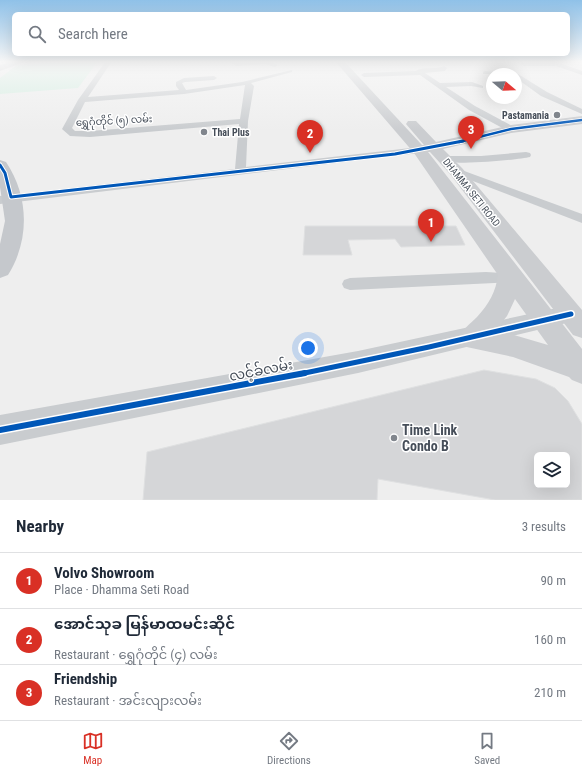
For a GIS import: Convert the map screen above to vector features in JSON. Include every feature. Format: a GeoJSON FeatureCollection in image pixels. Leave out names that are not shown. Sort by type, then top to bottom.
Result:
{"type":"FeatureCollection","features":[{"type":"Feature","properties":{"kind":"main road","name":"DHAMMA SETI ROAD"},"geometry":{"type":"LineString","coordinates":[[360,84],[427,149],[450,165],[576,321]]}},
{"type":"Feature","properties":{"kind":"main road","name":"DHAMMA SETI ROAD"},"geometry":{"type":"LineString","coordinates":[[372,84],[427,149],[510,275],[581,370]]}},
{"type":"Feature","properties":{"kind":"main road"},"geometry":{"type":"LineString","coordinates":[[427,149],[511,129],[582,120]]}},
{"type":"Feature","properties":{"kind":"main road"},"geometry":{"type":"LineString","coordinates":[[0,165],[5,173],[6,198],[15,228],[0,270]]}},
{"type":"Feature","properties":{"kind":"main road"},"geometry":{"type":"LineString","coordinates":[[0,219],[2,230],[0,236]]}},
{"type":"Feature","properties":{"kind":"main road"},"geometry":{"type":"LineString","coordinates":[[472,338],[492,320],[504,300],[510,275]]}},
{"type":"Feature","properties":{"kind":"main road"},"geometry":{"type":"LineString","coordinates":[[472,338],[514,346],[581,370]]}},
{"type":"Feature","properties":{"kind":"street","name":"ရွှေဂုံတိုင် (၅) လမ်း"},"geometry":{"type":"LineString","coordinates":[[93,84],[82,100],[67,129],[72,134],[90,134],[244,121]]}},
{"type":"Feature","properties":{"kind":"street"},"geometry":{"type":"LineString","coordinates":[[179,84],[184,92]]}},
{"type":"Feature","properties":{"kind":"street"},"geometry":{"type":"LineString","coordinates":[[82,100],[184,92],[237,84]]}},
{"type":"Feature","properties":{"kind":"street"},"geometry":{"type":"LineString","coordinates":[[240,172],[244,121],[250,86],[248,84]]}},
{"type":"Feature","properties":{"kind":"street"},"geometry":{"type":"LineString","coordinates":[[439,85],[461,84]]}},
{"type":"Feature","properties":{"kind":"street"},"geometry":{"type":"LineString","coordinates":[[473,84],[481,87]]}},
{"type":"Feature","properties":{"kind":"street"},"geometry":{"type":"LineString","coordinates":[[530,84],[544,94],[582,112]]}},
{"type":"Feature","properties":{"kind":"street"},"geometry":{"type":"LineString","coordinates":[[439,85],[472,108],[511,129]]}},
{"type":"Feature","properties":{"kind":"street"},"geometry":{"type":"LineString","coordinates":[[6,198],[240,172],[427,149]]}},
{"type":"Feature","properties":{"kind":"street"},"geometry":{"type":"LineString","coordinates":[[450,165],[481,159],[526,155]]}},
{"type":"Feature","properties":{"kind":"street"},"geometry":{"type":"LineString","coordinates":[[450,165],[477,178],[582,219]]}},
{"type":"Feature","properties":{"kind":"street"},"geometry":{"type":"LineString","coordinates":[[350,284],[510,275]]}},
{"type":"Feature","properties":{"kind":"street","name":"လင့်ခ်လမ်း"},"geometry":{"type":"LineString","coordinates":[[0,430],[327,369],[472,338],[544,320],[576,321]]}},
{"type":"Feature","properties":{"kind":"green space"},"geometry":{"type":"Polygon","coordinates":[[[0,84],[81,84],[78,88],[0,94],[0,84]]]}},
{"type":"Feature","properties":{"kind":"building"},"geometry":{"type":"Polygon","coordinates":[[[305,226],[456,226],[465,245],[401,247],[395,239],[348,240],[352,255],[303,255],[305,226]]]}},
{"type":"Feature","properties":{"kind":"building","name":"Time Link Condo B"},"geometry":{"type":"Polygon","coordinates":[[[484,370],[536,379],[555,388],[568,401],[582,424],[582,500],[495,500],[378,479],[377,500],[143,500],[147,452],[484,370]]]}},
{"type":"Feature","properties":{"kind":"cycle path"},"geometry":{"type":"LineString","coordinates":[[0,165],[5,173],[11,197],[395,154],[436,147],[511,129],[582,120]]}},
{"type":"Feature","properties":{"kind":"cycle path"},"geometry":{"type":"LineString","coordinates":[[0,430],[358,362],[571,314]]}},
{"type":"Feature","properties":{"kind":"place","name":"Pastamania"},"geometry":{"type":"Point","coordinates":[557,115]}},
{"type":"Feature","properties":{"kind":"place","name":"Thai Plus"},"geometry":{"type":"Point","coordinates":[204,132]}},
{"type":"Feature","properties":{"kind":"place","name":"Friendship"},"geometry":{"type":"Point","coordinates":[471,149]}},
{"type":"Feature","properties":{"kind":"place","name":"အောင်သုခ မြန်မာထမင်းဆိုင်"},"geometry":{"type":"Point","coordinates":[310,153]}},
{"type":"Feature","properties":{"kind":"place","name":"Volvo Showroom"},"geometry":{"type":"Point","coordinates":[431,242]}},
{"type":"Feature","properties":{"kind":"place","name":"Time Link Condo B"},"geometry":{"type":"Point","coordinates":[394,438]}}]}
